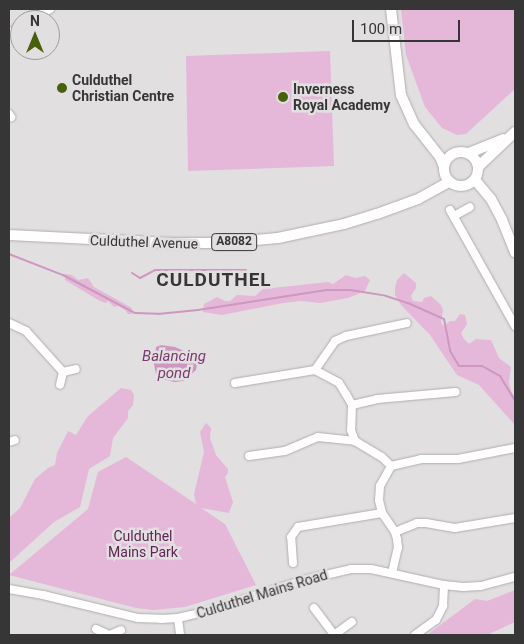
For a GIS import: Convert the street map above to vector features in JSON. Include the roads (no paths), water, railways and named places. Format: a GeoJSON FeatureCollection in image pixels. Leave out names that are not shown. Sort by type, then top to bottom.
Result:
{"type":"FeatureCollection","features":[{"type":"Feature","properties":{"kind":"main road"},"geometry":{"type":"LineString","coordinates":[[391,9],[401,96],[414,124],[436,152],[449,182]]}},
{"type":"Feature","properties":{"kind":"main road"},"geometry":{"type":"LineString","coordinates":[[436,152],[469,153],[512,134]]}},
{"type":"Feature","properties":{"kind":"main road"},"geometry":{"type":"LineString","coordinates":[[512,134],[479,166],[475,180],[491,199],[515,253]]}},
{"type":"Feature","properties":{"kind":"main road"},"geometry":{"type":"LineString","coordinates":[[444,167],[446,159],[454,153]]}},
{"type":"Feature","properties":{"kind":"main road"},"geometry":{"type":"LineString","coordinates":[[469,153],[478,161],[479,166]]}},
{"type":"Feature","properties":{"kind":"main road","name":"A8082"},"geometry":{"type":"LineString","coordinates":[[449,182],[462,187],[475,180]]}},
{"type":"Feature","properties":{"kind":"main road","name":"Culduthel Avenue"},"geometry":{"type":"LineString","coordinates":[[9,235],[172,244],[223,243],[278,238],[344,224],[378,214],[418,200],[449,182]]}},
{"type":"Feature","properties":{"kind":"street"},"geometry":{"type":"LineString","coordinates":[[470,206],[452,213],[515,326]]}},
{"type":"Feature","properties":{"kind":"street"},"geometry":{"type":"LineString","coordinates":[[9,323],[26,331],[63,372]]}},
{"type":"Feature","properties":{"kind":"street"},"geometry":{"type":"LineString","coordinates":[[315,370],[335,341],[346,336],[406,323]]}},
{"type":"Feature","properties":{"kind":"street"},"geometry":{"type":"LineString","coordinates":[[63,372],[76,369]]}},
{"type":"Feature","properties":{"kind":"street"},"geometry":{"type":"LineString","coordinates":[[235,383],[315,370],[339,383],[352,405],[351,430],[355,441]]}},
{"type":"Feature","properties":{"kind":"street"},"geometry":{"type":"LineString","coordinates":[[60,384],[63,372]]}},
{"type":"Feature","properties":{"kind":"street"},"geometry":{"type":"LineString","coordinates":[[352,405],[377,399],[456,392]]}},
{"type":"Feature","properties":{"kind":"street"},"geometry":{"type":"LineString","coordinates":[[248,456],[284,451],[318,437],[355,441],[382,457],[391,466]]}},
{"type":"Feature","properties":{"kind":"street"},"geometry":{"type":"LineString","coordinates":[[392,573],[398,548],[395,532],[382,513],[379,500],[380,486],[391,466],[421,458],[458,458],[515,448]]}},
{"type":"Feature","properties":{"kind":"street"},"geometry":{"type":"LineString","coordinates":[[294,563],[291,537],[298,527],[382,513]]}},
{"type":"Feature","properties":{"kind":"street"},"geometry":{"type":"LineString","coordinates":[[395,532],[417,523],[426,522],[455,528],[515,518]]}},
{"type":"Feature","properties":{"kind":"street","name":"Culduthel Mains Road"},"geometry":{"type":"LineString","coordinates":[[9,589],[43,595],[137,618],[178,618],[330,573],[371,569],[444,585],[481,586],[515,577]]}},
{"type":"Feature","properties":{"kind":"street"},"geometry":{"type":"LineString","coordinates":[[415,635],[436,620],[442,606],[444,585]]}},
{"type":"Feature","properties":{"kind":"street"},"geometry":{"type":"LineString","coordinates":[[314,608],[334,635],[352,622]]}},
{"type":"Feature","properties":{"kind":"street"},"geometry":{"type":"LineString","coordinates":[[178,618],[180,635]]}},
{"type":"Feature","properties":{"kind":"street"},"geometry":{"type":"LineString","coordinates":[[96,629],[110,635],[120,630]]}},
{"type":"Feature","properties":{"kind":"water","name":"Balancing pond"},"geometry":{"type":"Polygon","coordinates":[[[161,345],[175,347],[198,357],[196,370],[183,381],[174,382],[163,379],[156,374],[154,364],[156,347],[161,345]]]}},
{"type":"Feature","properties":{"kind":"waterway"},"geometry":{"type":"LineString","coordinates":[[9,254],[63,275],[135,313],[158,314],[198,310],[326,290],[350,290],[386,296],[408,303],[444,319],[450,351],[459,366],[482,366],[500,376],[515,401]]}},
{"type":"Feature","properties":{"kind":"waterway"},"geometry":{"type":"LineString","coordinates":[[132,273],[140,278],[155,270],[246,270]]}},
{"type":"Feature","properties":{"kind":"place","name":"Culduthel Christian Centre"},"geometry":{"type":"Point","coordinates":[62,88]}},
{"type":"Feature","properties":{"kind":"place","name":"Inverness Royal Academy"},"geometry":{"type":"Point","coordinates":[283,97]}},
{"type":"Feature","properties":{"kind":"district","name":"CULDUTHEL"},"geometry":{"type":"Point","coordinates":[214,280]}},
{"type":"Feature","properties":{"kind":"park label","name":"Culduthel Mains Park"},"geometry":{"type":"Point","coordinates":[143,544]}}]}
